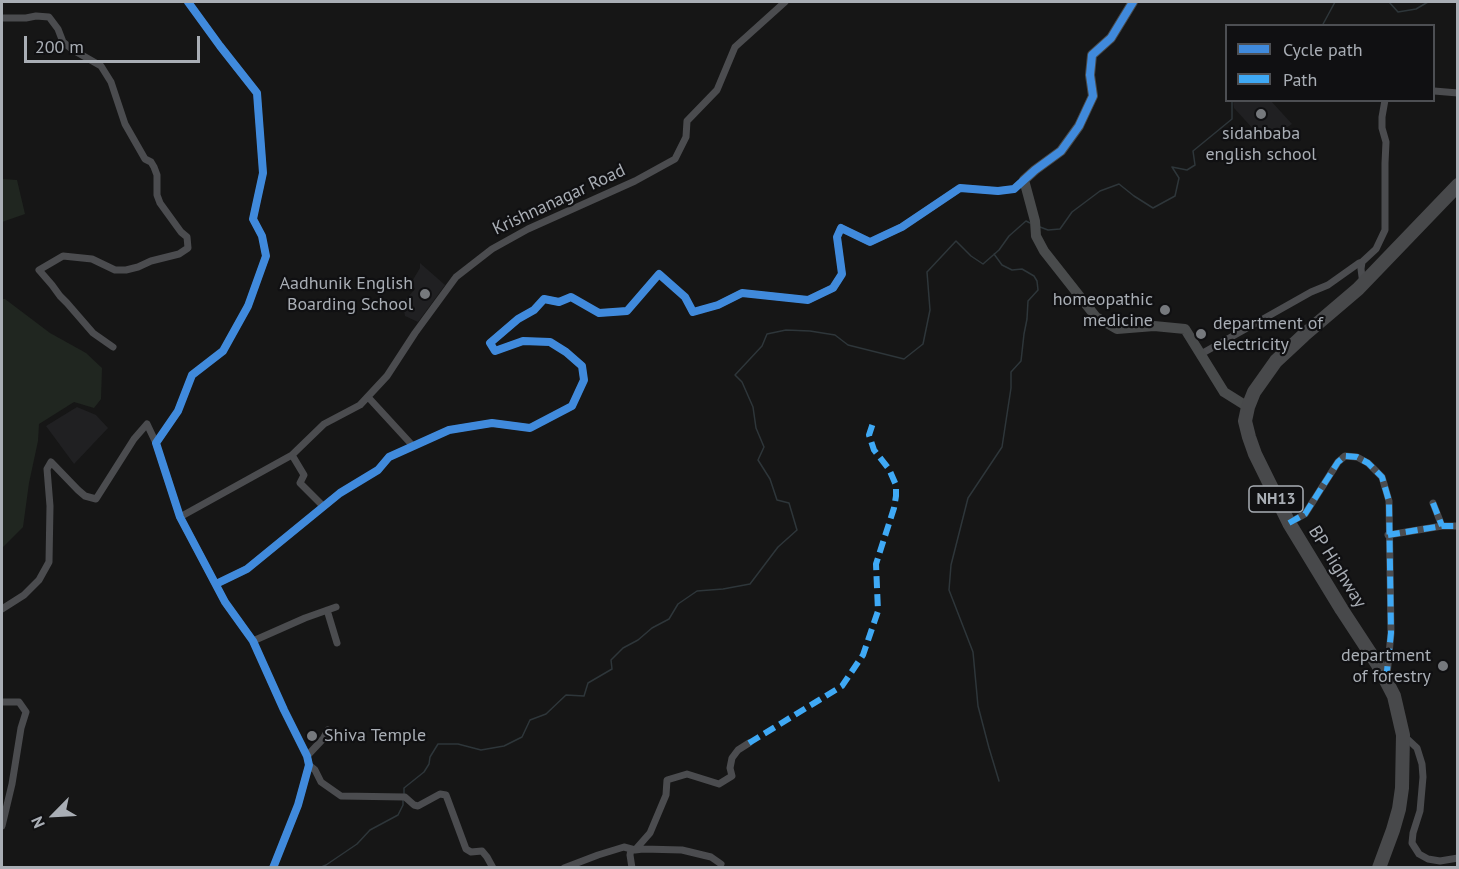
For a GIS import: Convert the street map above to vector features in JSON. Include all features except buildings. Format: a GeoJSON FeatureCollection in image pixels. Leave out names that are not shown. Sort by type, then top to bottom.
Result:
{"type":"FeatureCollection","features":[{"type":"Feature","properties":{"kind":"highway","name":"BP Highway"},"geometry":{"type":"LineString","coordinates":[[1379,867],[1393,830],[1402,788],[1403,735],[1394,696],[1378,666],[1289,523],[1255,454],[1245,422],[1248,407],[1259,383],[1276,361],[1363,284],[1458,185]]}},
{"type":"Feature","properties":{"kind":"street"},"geometry":{"type":"LineString","coordinates":[[156,443],[178,411],[192,375],[223,351],[248,306],[266,256],[262,236],[253,219],[263,173],[257,93],[188,2]]}},
{"type":"Feature","properties":{"kind":"street","name":"Krishnanagar Road"},"geometry":{"type":"LineString","coordinates":[[180,517],[292,455],[324,424],[360,405],[387,376],[456,277],[492,249],[528,229],[635,181],[675,159],[686,137],[687,122],[717,90],[735,47],[785,2]]}},
{"type":"Feature","properties":{"kind":"street"},"geometry":{"type":"LineString","coordinates":[[216,584],[247,569],[340,492],[378,470],[389,457],[449,430],[492,423],[530,428],[572,406],[584,380],[582,366],[566,352],[550,342],[522,341],[495,351],[490,343],[518,319],[534,310],[544,299],[559,302],[571,297],[599,313],[627,311],[659,274],[685,297],[693,312],[718,305],[742,293],[808,300],[833,288],[842,274],[837,237],[841,228],[870,242],[902,227],[960,188],[998,191],[1014,189],[1035,170],[1061,152],[1079,126],[1093,96],[1090,75],[1092,55],[1111,38],[1133,2]]}},
{"type":"Feature","properties":{"kind":"street"},"geometry":{"type":"LineString","coordinates":[[2,18],[49,17],[58,29],[63,42],[101,66],[111,82],[125,124],[145,159],[154,167],[160,203],[187,237],[188,248],[179,254],[126,270],[115,270],[92,259],[63,256],[39,270],[93,333],[112,347]]}},
{"type":"Feature","properties":{"kind":"street"},"geometry":{"type":"LineString","coordinates":[[1435,91],[1458,93]]}},
{"type":"Feature","properties":{"kind":"street"},"geometry":{"type":"LineString","coordinates":[[1201,354],[1311,292],[1328,285],[1362,262],[1376,249],[1385,230],[1386,142],[1382,128],[1385,102]]}},
{"type":"Feature","properties":{"kind":"street"},"geometry":{"type":"LineString","coordinates":[[1024,180],[1035,221],[1035,236],[1044,252],[1096,317],[1117,329],[1154,326],[1185,329],[1224,392],[1248,407]]}},
{"type":"Feature","properties":{"kind":"street"},"geometry":{"type":"LineString","coordinates":[[1362,262],[1363,284]]}},
{"type":"Feature","properties":{"kind":"street"},"geometry":{"type":"LineString","coordinates":[[368,397],[413,446]]}},
{"type":"Feature","properties":{"kind":"street"},"geometry":{"type":"LineString","coordinates":[[2,609],[24,595],[39,580],[49,562],[50,506],[47,469],[51,462],[85,496],[96,499],[134,439],[147,424],[156,443],[180,517],[233,615],[253,641],[307,756],[309,765],[298,805],[273,867]]}},
{"type":"Feature","properties":{"kind":"street"},"geometry":{"type":"LineString","coordinates":[[292,455],[304,475],[300,483],[323,506]]}},
{"type":"Feature","properties":{"kind":"street"},"geometry":{"type":"LineString","coordinates":[[1289,523],[1305,514],[1338,462],[1345,456],[1357,457],[1368,463],[1382,477],[1389,501],[1391,633],[1386,680]]}},
{"type":"Feature","properties":{"kind":"street"},"geometry":{"type":"LineString","coordinates":[[1433,503],[1442,526]]}},
{"type":"Feature","properties":{"kind":"street"},"geometry":{"type":"LineString","coordinates":[[1388,535],[1442,526],[1458,526]]}},
{"type":"Feature","properties":{"kind":"street"},"geometry":{"type":"LineString","coordinates":[[253,641],[336,607]]}},
{"type":"Feature","properties":{"kind":"street"},"geometry":{"type":"LineString","coordinates":[[327,610],[337,643]]}},
{"type":"Feature","properties":{"kind":"street"},"geometry":{"type":"LineString","coordinates":[[2,702],[19,702],[26,712],[2,826]]}},
{"type":"Feature","properties":{"kind":"street"},"geometry":{"type":"LineString","coordinates":[[307,756],[328,730]]}},
{"type":"Feature","properties":{"kind":"street"},"geometry":{"type":"LineString","coordinates":[[1403,735],[1417,748],[1422,764],[1420,811],[1412,843],[1419,854],[1428,859],[1440,861],[1458,858]]}},
{"type":"Feature","properties":{"kind":"street"},"geometry":{"type":"LineString","coordinates":[[632,867],[630,855],[650,833],[666,795],[667,780],[687,774],[719,784],[732,776],[730,768],[732,758],[738,750],[749,743]]}},
{"type":"Feature","properties":{"kind":"street"},"geometry":{"type":"LineString","coordinates":[[309,765],[315,770],[321,782],[341,796],[405,797],[418,806],[440,794],[446,795],[466,849],[471,852],[482,851],[493,867]]}},
{"type":"Feature","properties":{"kind":"street"},"geometry":{"type":"LineString","coordinates":[[564,867],[624,847],[633,850],[682,850],[711,857],[721,864]]}},
{"type":"Feature","properties":{"kind":"shaded area","name":"sidahbaba english school"},"geometry":{"type":"Polygon","coordinates":[[[1233,102],[1272,102],[1292,124],[1268,140],[1255,131],[1234,108],[1233,102]]]}},
{"type":"Feature","properties":{"kind":"shaded area"},"geometry":{"type":"Polygon","coordinates":[[[2,179],[17,180],[25,214],[2,222],[2,179]]]}},
{"type":"Feature","properties":{"kind":"shaded area","name":"Aadhunik English Boarding School"},"geometry":{"type":"Polygon","coordinates":[[[420,263],[445,285],[418,322],[405,316],[404,310],[406,299],[415,289],[411,283],[420,268],[420,263]]]}},
{"type":"Feature","properties":{"kind":"shaded area"},"geometry":{"type":"Polygon","coordinates":[[[2,299],[50,333],[86,353],[102,368],[101,399],[94,408],[74,402],[39,424],[23,527],[2,548],[2,299]]]}},
{"type":"Feature","properties":{"kind":"shaded area"},"geometry":{"type":"Polygon","coordinates":[[[77,407],[96,415],[108,428],[74,464],[46,426],[77,407]]]}},
{"type":"Feature","properties":{"kind":"waterway"},"geometry":{"type":"LineString","coordinates":[[1323,24],[1335,2]]}},
{"type":"Feature","properties":{"kind":"waterway"},"geometry":{"type":"LineString","coordinates":[[1389,2],[1398,12],[1416,9],[1428,2]]}},
{"type":"Feature","properties":{"kind":"waterway"},"geometry":{"type":"LineString","coordinates":[[1040,227],[1048,230],[1060,229],[1072,212],[1100,191],[1119,184],[1153,208],[1175,196],[1179,178],[1172,167],[1187,170],[1195,165],[1193,151],[1232,119],[1232,102]]}},
{"type":"Feature","properties":{"kind":"waterway"},"geometry":{"type":"LineString","coordinates":[[404,794],[404,788],[424,772],[438,744],[458,744],[481,750],[504,746],[522,737],[530,720],[546,714],[566,695],[584,696],[588,683],[612,669],[611,660],[623,648],[669,619],[678,604],[697,591],[750,584],[778,547],[797,530],[789,503],[777,500],[770,479],[758,460],[764,447],[756,428],[753,407],[742,382],[735,375],[762,346],[767,334],[786,330],[835,335],[848,345],[904,359],[923,344],[930,310],[927,272],[956,241],[983,264],[1026,221],[1030,223]]}},
{"type":"Feature","properties":{"kind":"waterway"},"geometry":{"type":"LineString","coordinates":[[994,254],[1002,265],[1012,270],[1022,269],[1034,276],[1038,290],[1028,301],[1021,361],[1011,372],[1011,388],[1002,447],[968,498],[951,565],[949,590],[973,652],[978,706],[999,781]]}},
{"type":"Feature","properties":{"kind":"waterway"},"geometry":{"type":"LineString","coordinates":[[319,868],[357,844],[370,830],[398,815],[403,805],[403,798]]}},
{"type":"Feature","properties":{"kind":"marked path"},"geometry":{"type":"LineString","coordinates":[[749,743],[842,686],[863,655],[878,611],[876,564],[896,496],[896,485],[889,469],[874,450],[869,435],[873,423]]}},
{"type":"Feature","properties":{"kind":"marked path"},"geometry":{"type":"LineString","coordinates":[[1289,523],[1305,514],[1338,462],[1345,456],[1357,457],[1368,463],[1382,477],[1389,501],[1391,633],[1386,680]]}},
{"type":"Feature","properties":{"kind":"marked path"},"geometry":{"type":"LineString","coordinates":[[1433,503],[1442,526]]}},
{"type":"Feature","properties":{"kind":"marked path"},"geometry":{"type":"LineString","coordinates":[[1388,535],[1442,526],[1458,526]]}},
{"type":"Feature","properties":{"kind":"cycle path"},"geometry":{"type":"LineString","coordinates":[[188,2],[257,93],[263,173],[253,219],[262,236],[266,256],[248,306],[223,351],[192,375],[178,411],[156,443],[180,517],[225,602],[253,641],[307,756],[309,765],[298,805],[273,868]]}},
{"type":"Feature","properties":{"kind":"cycle path"},"geometry":{"type":"LineString","coordinates":[[216,584],[247,569],[340,493],[378,470],[389,457],[449,430],[492,423],[530,428],[572,406],[584,380],[582,366],[566,352],[550,342],[523,341],[495,351],[490,343],[518,319],[534,310],[544,299],[559,302],[571,297],[599,313],[627,311],[659,274],[685,297],[693,312],[718,305],[742,293],[808,300],[833,288],[842,274],[837,237],[841,228],[870,242],[902,227],[960,188],[998,191],[1014,189],[1061,151],[1079,126],[1093,96],[1090,75],[1092,55],[1111,38],[1133,2]]}},
{"type":"Feature","properties":{"kind":"place","name":"sidahbaba english school"},"geometry":{"type":"Point","coordinates":[1261,114]}},
{"type":"Feature","properties":{"kind":"place","name":"Aadhunik English Boarding School"},"geometry":{"type":"Point","coordinates":[425,294]}},
{"type":"Feature","properties":{"kind":"place","name":"homeopathic medicine"},"geometry":{"type":"Point","coordinates":[1165,310]}},
{"type":"Feature","properties":{"kind":"place","name":"department of electricity"},"geometry":{"type":"Point","coordinates":[1201,334]}},
{"type":"Feature","properties":{"kind":"place","name":"department of forestry"},"geometry":{"type":"Point","coordinates":[1443,666]}},
{"type":"Feature","properties":{"kind":"place","name":"Shiva Temple"},"geometry":{"type":"Point","coordinates":[312,736]}}]}
